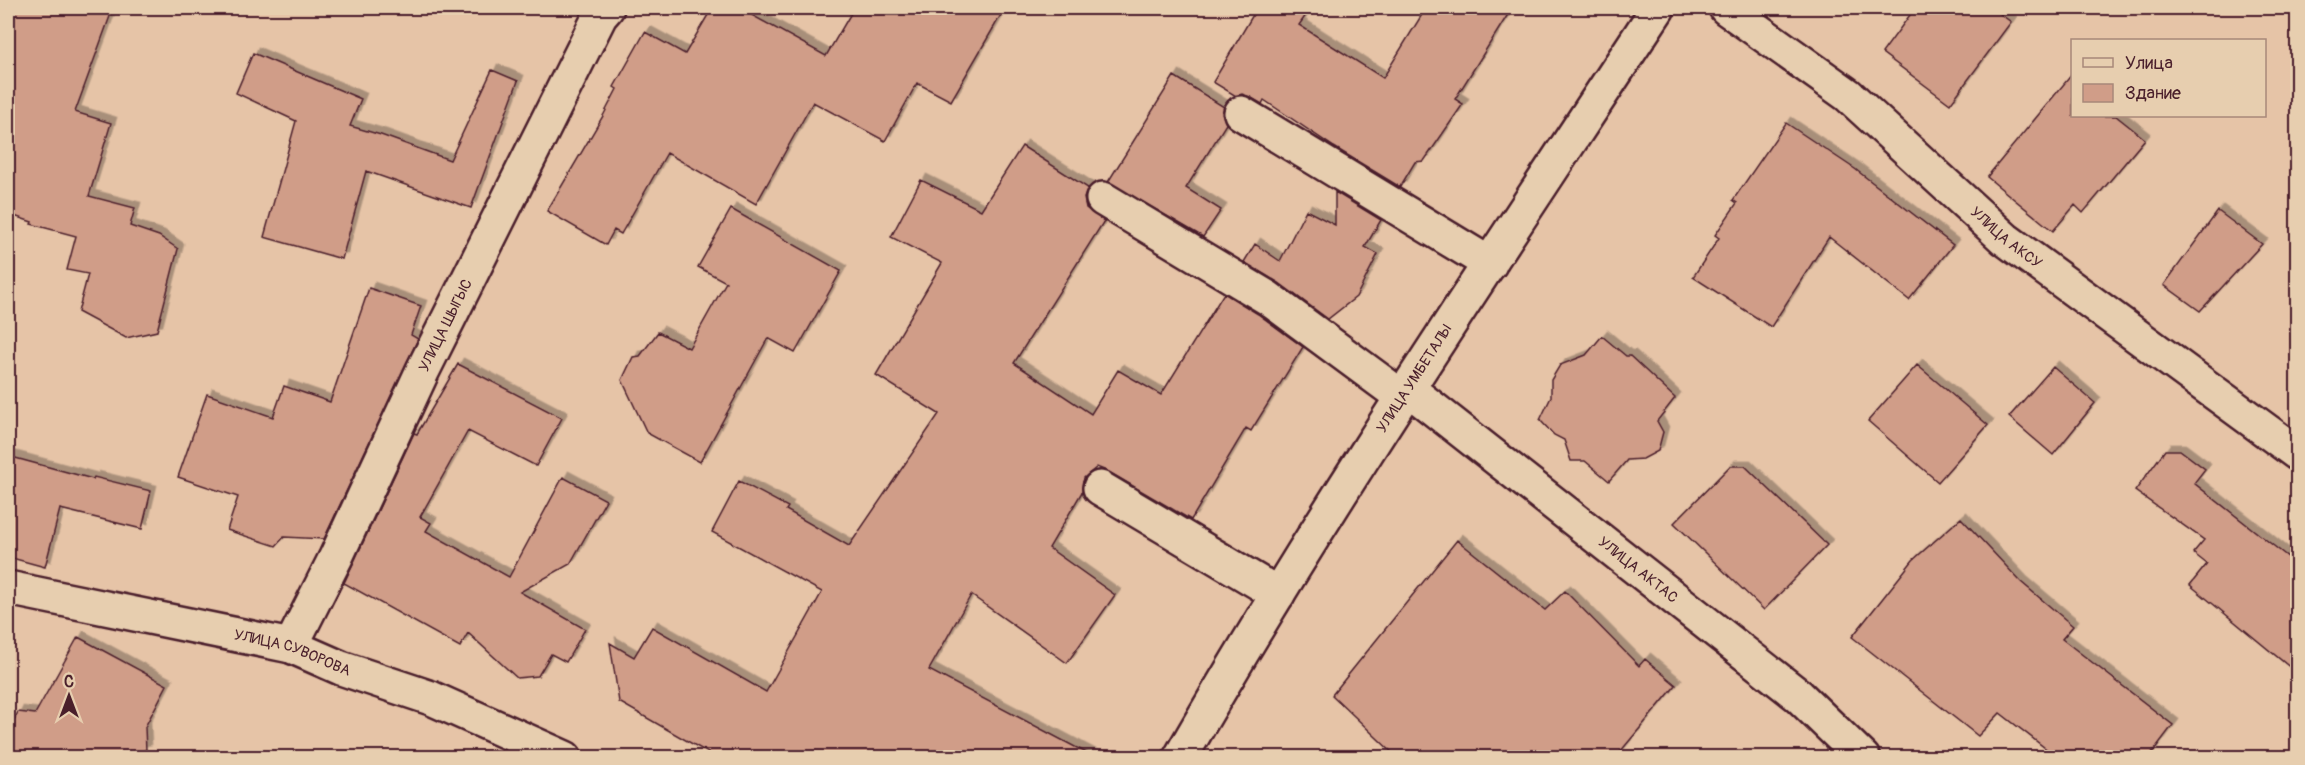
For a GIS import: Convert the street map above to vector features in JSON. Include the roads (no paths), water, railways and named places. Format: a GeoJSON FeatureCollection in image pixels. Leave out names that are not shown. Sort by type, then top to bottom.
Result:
{"type":"FeatureCollection","features":[{"type":"Feature","properties":{"kind":"street","name":"УЛИЦА ШЫГЫС"},"geometry":{"type":"LineString","coordinates":[[291,646],[336,557],[423,370],[595,27],[607,8]]}},
{"type":"Feature","properties":{"kind":"street","name":"УЛИЦА УМБЕТАЛЫ"},"geometry":{"type":"LineString","coordinates":[[1180,758],[1233,665],[1405,393],[1658,8]]}},
{"type":"Feature","properties":{"kind":"street","name":"УЛИЦА АКСУ"},"geometry":{"type":"LineString","coordinates":[[1726,8],[1848,95],[2005,239],[2298,454]]}},
{"type":"Feature","properties":{"kind":"street"},"geometry":{"type":"LineString","coordinates":[[1241,113],[1490,264]]}},
{"type":"Feature","properties":{"kind":"street","name":"УЛИЦА АКТАС"},"geometry":{"type":"LineString","coordinates":[[1102,200],[1268,298],[1405,393],[1799,696],[1863,758]]}},
{"type":"Feature","properties":{"kind":"street"},"geometry":{"type":"LineString","coordinates":[[1100,488],[1278,594]]}},
{"type":"Feature","properties":{"kind":"street","name":"УЛИЦА СУВОРОВА"},"geometry":{"type":"LineString","coordinates":[[8,588],[291,646],[341,668],[431,698],[565,758]]}}]}
